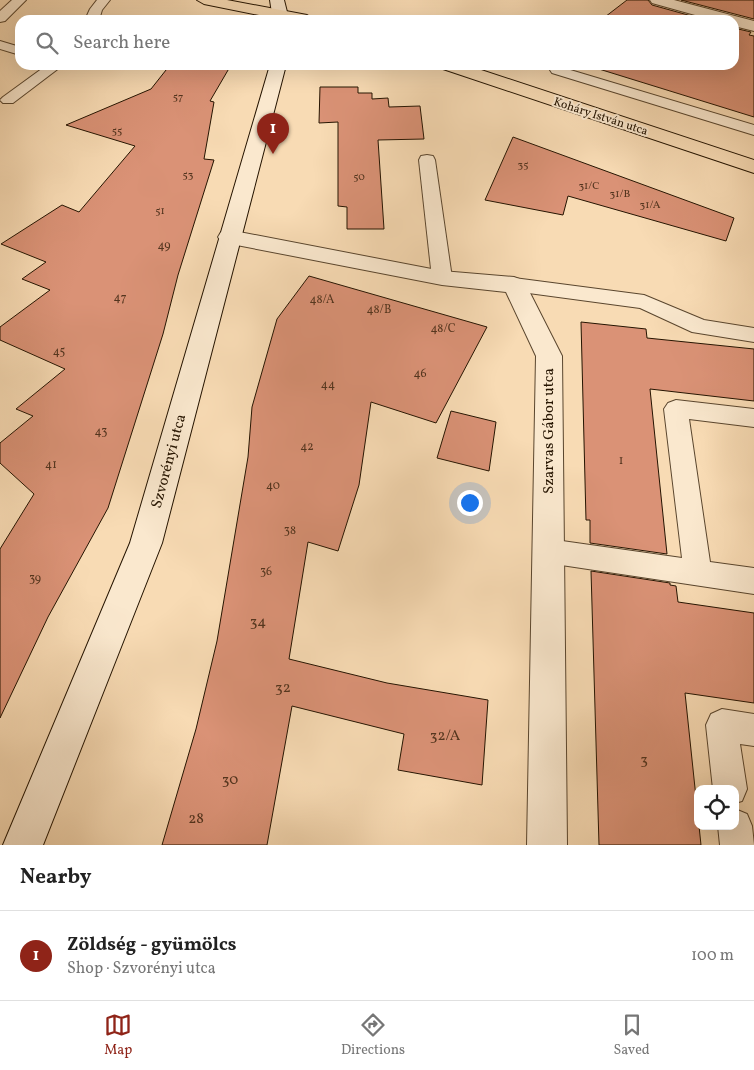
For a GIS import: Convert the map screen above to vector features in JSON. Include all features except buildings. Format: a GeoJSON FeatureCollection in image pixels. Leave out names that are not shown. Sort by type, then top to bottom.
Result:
{"type":"FeatureCollection","features":[{"type":"Feature","properties":{"kind":"main road"},"geometry":{"type":"LineString","coordinates":[[204,0],[279,11],[291,15]]}},
{"type":"Feature","properties":{"kind":"main road"},"geometry":{"type":"LineString","coordinates":[[294,1],[312,15]]}},
{"type":"Feature","properties":{"kind":"main road","name":"Koháry István utca"},"geometry":{"type":"LineString","coordinates":[[464,70],[754,167]]}},
{"type":"Feature","properties":{"kind":"street"},"geometry":{"type":"LineString","coordinates":[[657,0],[712,15]]}},
{"type":"Feature","properties":{"kind":"street"},"geometry":{"type":"LineString","coordinates":[[739,22],[754,26]]}},
{"type":"Feature","properties":{"kind":"street","name":"Szvorényi utca"},"geometry":{"type":"LineString","coordinates":[[22,845],[146,543],[277,70]]}},
{"type":"Feature","properties":{"kind":"street"},"geometry":{"type":"LineString","coordinates":[[229,237],[442,278],[514,285]]}},
{"type":"Feature","properties":{"kind":"street","name":"Szarvas Gábor utca"},"geometry":{"type":"LineString","coordinates":[[514,285],[549,356],[547,845]]}},
{"type":"Feature","properties":{"kind":"lane"},"geometry":{"type":"LineString","coordinates":[[0,18],[20,0]]}},
{"type":"Feature","properties":{"kind":"lane"},"geometry":{"type":"LineString","coordinates":[[94,15],[96,9],[104,0]]}},
{"type":"Feature","properties":{"kind":"lane"},"geometry":{"type":"LineString","coordinates":[[0,45],[15,50]]}},
{"type":"Feature","properties":{"kind":"lane"},"geometry":{"type":"LineString","coordinates":[[0,115],[4,99],[48,70]]}},
{"type":"Feature","properties":{"kind":"lane"},"geometry":{"type":"LineString","coordinates":[[557,70],[754,130]]}},
{"type":"Feature","properties":{"kind":"lane"},"geometry":{"type":"LineString","coordinates":[[427,160],[442,278]]}},
{"type":"Feature","properties":{"kind":"lane"},"geometry":{"type":"LineString","coordinates":[[514,285],[644,302],[700,327],[754,335]]}},
{"type":"Feature","properties":{"kind":"lane"},"geometry":{"type":"LineString","coordinates":[[698,573],[676,409],[754,418]]}},
{"type":"Feature","properties":{"kind":"lane"},"geometry":{"type":"LineString","coordinates":[[548,551],[754,581]]}},
{"type":"Feature","properties":{"kind":"lane"},"geometry":{"type":"LineString","coordinates":[[730,785],[722,725],[754,730]]}},
{"type":"Feature","properties":{"kind":"lane"},"geometry":{"type":"LineString","coordinates":[[735,830],[737,845]]}},
{"type":"Feature","properties":{"kind":"place","name":"Zöldség - gyümölcs"},"geometry":{"type":"Point","coordinates":[273,154]}}]}
